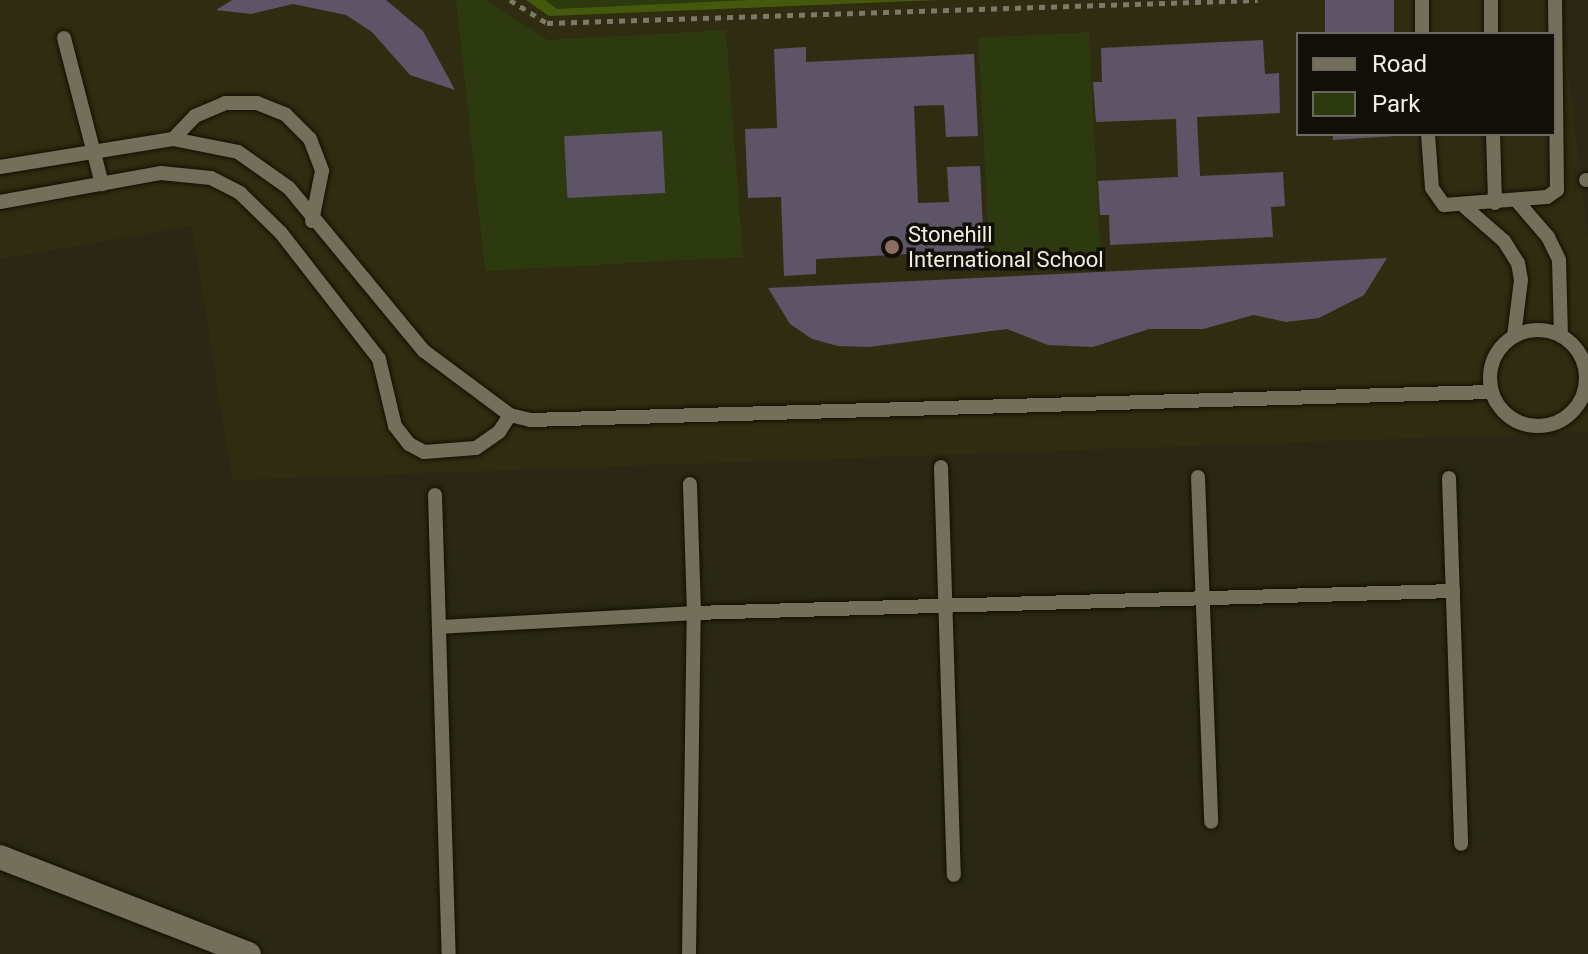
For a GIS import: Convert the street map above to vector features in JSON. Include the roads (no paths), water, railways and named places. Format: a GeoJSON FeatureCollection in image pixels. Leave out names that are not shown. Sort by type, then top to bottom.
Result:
{"type":"FeatureCollection","features":[{"type":"Feature","properties":{"kind":"street"},"geometry":{"type":"LineString","coordinates":[[0,857],[249,954]]}},
{"type":"Feature","properties":{"kind":"lane"},"geometry":{"type":"LineString","coordinates":[[1422,0],[1422,32]]}},
{"type":"Feature","properties":{"kind":"lane"},"geometry":{"type":"LineString","coordinates":[[1491,0],[1491,32]]}},
{"type":"Feature","properties":{"kind":"lane"},"geometry":{"type":"LineString","coordinates":[[1555,0],[1556,32]]}},
{"type":"Feature","properties":{"kind":"lane"},"geometry":{"type":"LineString","coordinates":[[64,38],[102,184]]}},
{"type":"Feature","properties":{"kind":"lane"},"geometry":{"type":"LineString","coordinates":[[1465,207],[1547,197],[1558,185],[1556,62]]}},
{"type":"Feature","properties":{"kind":"lane"},"geometry":{"type":"LineString","coordinates":[[173,139],[195,116],[225,103],[257,103],[286,115],[310,139],[322,171],[312,221]]}},
{"type":"Feature","properties":{"kind":"lane"},"geometry":{"type":"LineString","coordinates":[[1428,136],[1436,198],[1465,207],[1504,241],[1518,263],[1514,336]]}},
{"type":"Feature","properties":{"kind":"lane"},"geometry":{"type":"LineString","coordinates":[[1493,136],[1495,203]]}},
{"type":"Feature","properties":{"kind":"lane"},"geometry":{"type":"LineString","coordinates":[[0,167],[92,149],[173,139],[217,144],[258,162],[289,188],[312,221],[424,351],[510,415],[530,420],[1491,392]]}},
{"type":"Feature","properties":{"kind":"lane"},"geometry":{"type":"LineString","coordinates":[[0,202],[178,172],[211,178],[240,193],[281,233],[379,359],[395,426],[424,452],[476,448],[499,432],[510,415]]}},
{"type":"Feature","properties":{"kind":"lane"},"geometry":{"type":"LineString","coordinates":[[1517,201],[1548,237],[1559,260],[1561,335]]}},
{"type":"Feature","properties":{"kind":"lane"},"geometry":{"type":"LineString","coordinates":[[1529,329],[1561,335],[1574,345],[1587,374],[1582,398],[1567,416],[1538,427],[1509,417],[1491,392],[1493,360],[1514,336],[1529,329]]}},
{"type":"Feature","properties":{"kind":"lane"},"geometry":{"type":"LineString","coordinates":[[941,467],[954,875]]}},
{"type":"Feature","properties":{"kind":"lane"},"geometry":{"type":"LineString","coordinates":[[1198,477],[1211,822]]}},
{"type":"Feature","properties":{"kind":"lane"},"geometry":{"type":"LineString","coordinates":[[1449,478],[1461,844]]}},
{"type":"Feature","properties":{"kind":"lane"},"geometry":{"type":"LineString","coordinates":[[689,954],[694,613],[690,484]]}},
{"type":"Feature","properties":{"kind":"lane"},"geometry":{"type":"LineString","coordinates":[[435,495],[449,954]]}},
{"type":"Feature","properties":{"kind":"lane"},"geometry":{"type":"LineString","coordinates":[[439,627],[694,613],[1453,591]]}},
{"type":"Feature","properties":{"kind":"place","name":"Stonehill International School"},"geometry":{"type":"Point","coordinates":[892,247]}}]}
